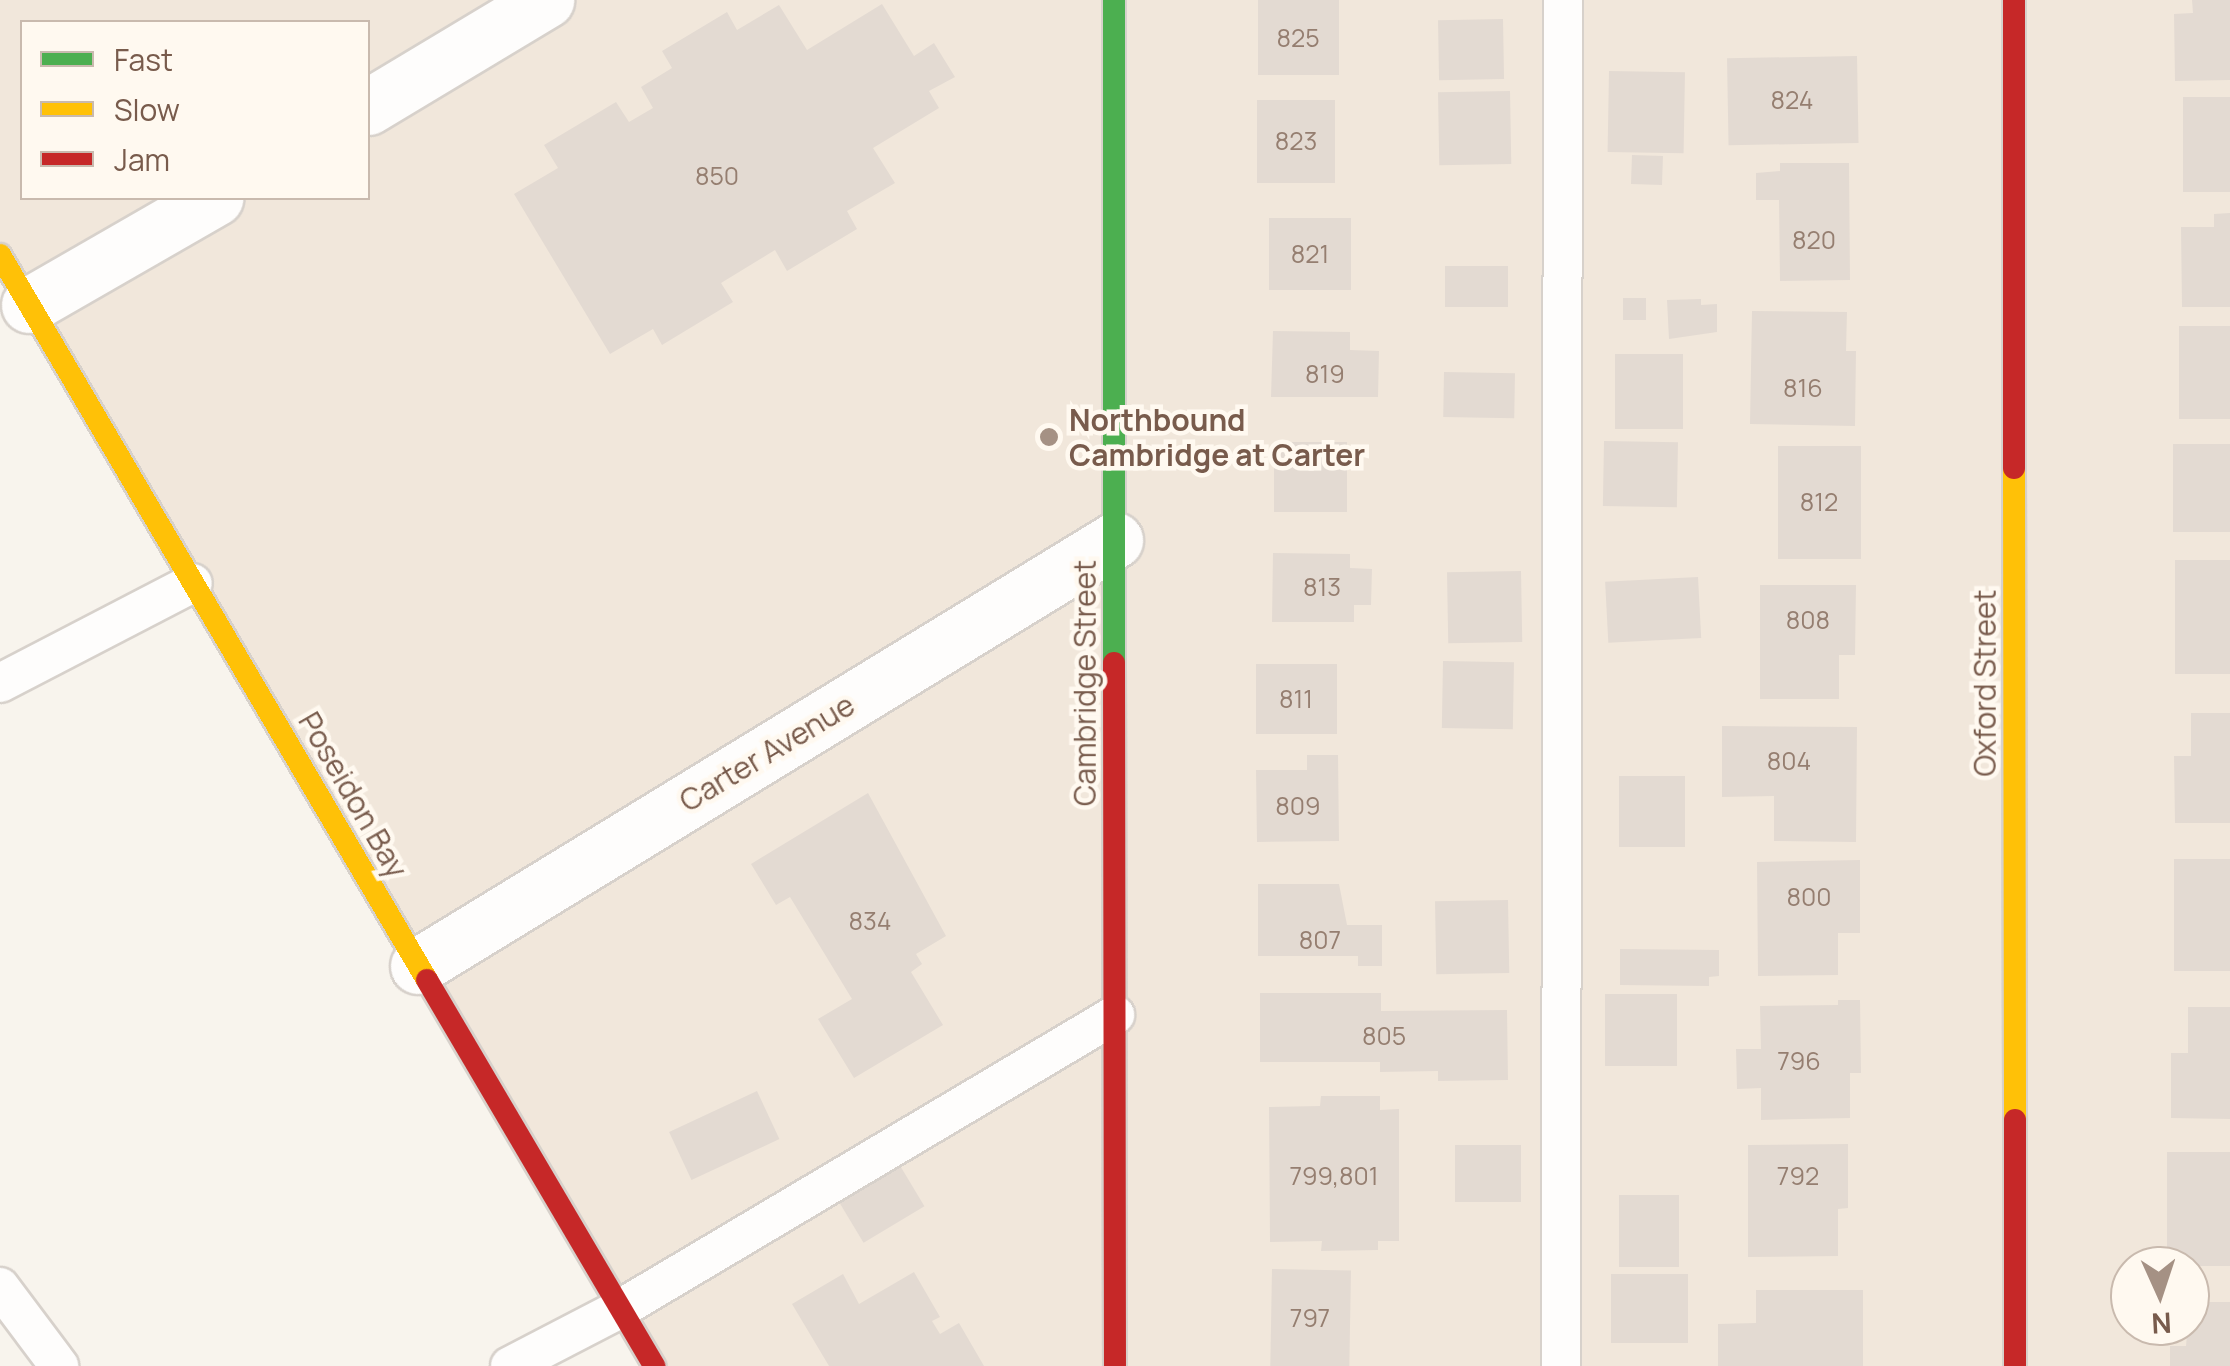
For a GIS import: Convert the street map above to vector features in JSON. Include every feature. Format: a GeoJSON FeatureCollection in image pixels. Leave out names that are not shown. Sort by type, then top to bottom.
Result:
{"type":"FeatureCollection","features":[{"type":"Feature","properties":{"kind":"street"},"geometry":{"type":"LineString","coordinates":[[370,106],[546,0]]}},
{"type":"Feature","properties":{"kind":"street","name":"Cambridge Street"},"geometry":{"type":"LineString","coordinates":[[1114,0],[1115,1366]]}},
{"type":"Feature","properties":{"kind":"street","name":"Oxford Street"},"geometry":{"type":"LineString","coordinates":[[2014,0],[2015,1366]]}},
{"type":"Feature","properties":{"kind":"street"},"geometry":{"type":"LineString","coordinates":[[30,305],[212,200]]}},
{"type":"Feature","properties":{"kind":"street","name":"Poseidon Bay"},"geometry":{"type":"LineString","coordinates":[[0,255],[654,1366]]}},
{"type":"Feature","properties":{"kind":"street","name":"Carter Avenue"},"geometry":{"type":"LineString","coordinates":[[418,966],[1114,540]]}},
{"type":"Feature","properties":{"kind":"lane"},"geometry":{"type":"LineString","coordinates":[[1561,1366],[1563,0]]}},
{"type":"Feature","properties":{"kind":"lane"},"geometry":{"type":"LineString","coordinates":[[0,683],[193,583]]}},
{"type":"Feature","properties":{"kind":"lane"},"geometry":{"type":"LineString","coordinates":[[510,1366],[620,1309],[1114,1015]]}},
{"type":"Feature","properties":{"kind":"lane"},"geometry":{"type":"LineString","coordinates":[[0,1287],[59,1366]]}},
{"type":"Feature","properties":{"kind":"shaded area"},"geometry":{"type":"Polygon","coordinates":[[[0,0],[2230,0],[2230,1366],[654,1366],[0,255],[0,0]]]}},
{"type":"Feature","properties":{"kind":"building"},"geometry":{"type":"Polygon","coordinates":[[[1258,0],[1339,0],[1339,75],[1258,75],[1258,0]]]}},
{"type":"Feature","properties":{"kind":"building"},"geometry":{"type":"Polygon","coordinates":[[[2192,0],[2230,0],[2230,80],[2175,81],[2174,14],[2193,13],[2192,0]]]}},
{"type":"Feature","properties":{"kind":"building"},"geometry":{"type":"Polygon","coordinates":[[[882,4],[914,56],[934,43],[955,77],[929,91],[939,108],[873,148],[895,183],[847,211],[857,229],[787,271],[775,250],[721,283],[733,302],[662,345],[653,329],[610,354],[514,194],[558,168],[544,145],[616,102],[629,122],[653,108],[641,87],[672,68],[662,51],[727,12],[737,30],[779,5],[807,50],[882,4]]]}},
{"type":"Feature","properties":{"kind":"building"},"geometry":{"type":"Polygon","coordinates":[[[1503,19],[1504,79],[1439,80],[1438,20],[1503,19]]]}},
{"type":"Feature","properties":{"kind":"building"},"geometry":{"type":"Polygon","coordinates":[[[1857,56],[1859,143],[1729,145],[1727,58],[1857,56]]]}},
{"type":"Feature","properties":{"kind":"building"},"geometry":{"type":"Polygon","coordinates":[[[1609,71],[1685,72],[1684,153],[1608,152],[1609,71]]]}},
{"type":"Feature","properties":{"kind":"building"},"geometry":{"type":"Polygon","coordinates":[[[1510,91],[1511,164],[1439,165],[1438,92],[1510,91]]]}},
{"type":"Feature","properties":{"kind":"building"},"geometry":{"type":"Polygon","coordinates":[[[2183,97],[2230,97],[2230,192],[2183,192],[2183,97]]]}},
{"type":"Feature","properties":{"kind":"building"},"geometry":{"type":"Polygon","coordinates":[[[1257,100],[1335,100],[1335,183],[1257,183],[1257,100]]]}},
{"type":"Feature","properties":{"kind":"building"},"geometry":{"type":"Polygon","coordinates":[[[1632,155],[1663,156],[1662,185],[1631,184],[1632,155]]]}},
{"type":"Feature","properties":{"kind":"building"},"geometry":{"type":"Polygon","coordinates":[[[1780,163],[1849,163],[1850,280],[1780,281],[1779,200],[1756,200],[1756,173],[1780,171],[1780,163]]]}},
{"type":"Feature","properties":{"kind":"building"},"geometry":{"type":"Polygon","coordinates":[[[2230,213],[2230,307],[2182,307],[2181,227],[2214,227],[2214,214],[2230,213]]]}},
{"type":"Feature","properties":{"kind":"building"},"geometry":{"type":"Polygon","coordinates":[[[1269,218],[1351,218],[1351,290],[1269,290],[1269,218]]]}},
{"type":"Feature","properties":{"kind":"building"},"geometry":{"type":"Polygon","coordinates":[[[1445,266],[1508,266],[1508,307],[1445,307],[1445,266]]]}},
{"type":"Feature","properties":{"kind":"building"},"geometry":{"type":"Polygon","coordinates":[[[1623,298],[1646,298],[1646,320],[1623,320],[1623,298]]]}},
{"type":"Feature","properties":{"kind":"building"},"geometry":{"type":"Polygon","coordinates":[[[1701,299],[1701,305],[1717,304],[1717,332],[1669,339],[1667,300],[1701,299]]]}},
{"type":"Feature","properties":{"kind":"building"},"geometry":{"type":"Polygon","coordinates":[[[1752,311],[1847,312],[1846,351],[1856,351],[1855,426],[1750,424],[1752,311]]]}},
{"type":"Feature","properties":{"kind":"building"},"geometry":{"type":"Polygon","coordinates":[[[2179,326],[2230,326],[2230,419],[2179,419],[2179,326]]]}},
{"type":"Feature","properties":{"kind":"building"},"geometry":{"type":"Polygon","coordinates":[[[1273,331],[1350,332],[1350,350],[1379,351],[1378,397],[1271,397],[1273,331]]]}},
{"type":"Feature","properties":{"kind":"building"},"geometry":{"type":"Polygon","coordinates":[[[1615,354],[1683,354],[1683,429],[1615,429],[1615,354]]]}},
{"type":"Feature","properties":{"kind":"building"},"geometry":{"type":"Polygon","coordinates":[[[1444,372],[1515,373],[1514,418],[1443,417],[1444,372]]]}},
{"type":"Feature","properties":{"kind":"building"},"geometry":{"type":"Polygon","coordinates":[[[1604,441],[1678,442],[1677,507],[1603,506],[1604,441]]]}},
{"type":"Feature","properties":{"kind":"building"},"geometry":{"type":"Polygon","coordinates":[[[1274,442],[1347,442],[1347,512],[1274,512],[1274,442]]]}},
{"type":"Feature","properties":{"kind":"building"},"geometry":{"type":"Polygon","coordinates":[[[2173,444],[2230,444],[2230,532],[2173,532],[2173,444]]]}},
{"type":"Feature","properties":{"kind":"building"},"geometry":{"type":"Polygon","coordinates":[[[1778,446],[1861,446],[1861,559],[1778,559],[1778,446]]]}},
{"type":"Feature","properties":{"kind":"building"},"geometry":{"type":"Polygon","coordinates":[[[1273,553],[1350,554],[1350,568],[1372,569],[1371,605],[1354,605],[1354,622],[1272,622],[1273,553]]]}},
{"type":"Feature","properties":{"kind":"building"},"geometry":{"type":"Polygon","coordinates":[[[2175,560],[2230,560],[2230,674],[2175,674],[2175,560]]]}},
{"type":"Feature","properties":{"kind":"building"},"geometry":{"type":"Polygon","coordinates":[[[1521,571],[1522,642],[1448,643],[1447,572],[1521,571]]]}},
{"type":"Feature","properties":{"kind":"building"},"geometry":{"type":"Polygon","coordinates":[[[1698,577],[1701,638],[1608,643],[1605,582],[1698,577]]]}},
{"type":"Feature","properties":{"kind":"building"},"geometry":{"type":"Polygon","coordinates":[[[1760,585],[1856,585],[1855,655],[1839,655],[1839,699],[1760,699],[1760,585]]]}},
{"type":"Feature","properties":{"kind":"building"},"geometry":{"type":"Polygon","coordinates":[[[1443,661],[1514,662],[1513,729],[1442,728],[1443,661]]]}},
{"type":"Feature","properties":{"kind":"building"},"geometry":{"type":"Polygon","coordinates":[[[1256,664],[1337,664],[1337,734],[1256,734],[1256,664]]]}},
{"type":"Feature","properties":{"kind":"building"},"geometry":{"type":"Polygon","coordinates":[[[2191,713],[2230,713],[2230,823],[2175,823],[2174,756],[2191,756],[2191,713]]]}},
{"type":"Feature","properties":{"kind":"building"},"geometry":{"type":"Polygon","coordinates":[[[1722,726],[1857,727],[1856,842],[1774,841],[1774,796],[1722,797],[1722,726]]]}},
{"type":"Feature","properties":{"kind":"building"},"geometry":{"type":"Polygon","coordinates":[[[1307,755],[1338,755],[1339,841],[1257,842],[1256,770],[1307,770],[1307,755]]]}},
{"type":"Feature","properties":{"kind":"building"},"geometry":{"type":"Polygon","coordinates":[[[1619,776],[1685,776],[1685,847],[1619,847],[1619,776]]]}},
{"type":"Feature","properties":{"kind":"building"},"geometry":{"type":"Polygon","coordinates":[[[868,793],[946,936],[916,954],[922,964],[911,972],[943,1025],[854,1078],[818,1019],[852,999],[790,897],[776,905],[751,864],[868,793]]]}},
{"type":"Feature","properties":{"kind":"building"},"geometry":{"type":"Polygon","coordinates":[[[2174,859],[2230,859],[2230,971],[2174,971],[2174,859]]]}},
{"type":"Feature","properties":{"kind":"building"},"geometry":{"type":"Polygon","coordinates":[[[1860,860],[1860,933],[1838,933],[1838,975],[1758,976],[1757,862],[1860,860]]]}},
{"type":"Feature","properties":{"kind":"building"},"geometry":{"type":"Polygon","coordinates":[[[1258,884],[1339,884],[1347,925],[1382,925],[1382,966],[1358,966],[1358,956],[1258,956],[1258,884]]]}},
{"type":"Feature","properties":{"kind":"building"},"geometry":{"type":"Polygon","coordinates":[[[1508,900],[1509,973],[1436,974],[1435,901],[1508,900]]]}},
{"type":"Feature","properties":{"kind":"building"},"geometry":{"type":"Polygon","coordinates":[[[1620,949],[1719,950],[1719,976],[1709,977],[1709,986],[1620,985],[1620,949]]]}},
{"type":"Feature","properties":{"kind":"building"},"geometry":{"type":"Polygon","coordinates":[[[1260,993],[1381,993],[1381,1011],[1507,1010],[1508,1080],[1438,1081],[1438,1071],[1380,1072],[1380,1062],[1260,1062],[1260,993]]]}},
{"type":"Feature","properties":{"kind":"building"},"geometry":{"type":"Polygon","coordinates":[[[1605,994],[1677,994],[1677,1066],[1605,1066],[1605,994]]]}},
{"type":"Feature","properties":{"kind":"building"},"geometry":{"type":"Polygon","coordinates":[[[1838,1000],[1860,1000],[1861,1073],[1850,1073],[1850,1118],[1761,1120],[1761,1088],[1737,1089],[1736,1049],[1761,1049],[1760,1006],[1838,1005],[1838,1000]]]}},
{"type":"Feature","properties":{"kind":"building"},"geometry":{"type":"Polygon","coordinates":[[[2188,1007],[2230,1007],[2230,1119],[2171,1118],[2171,1053],[2188,1053],[2188,1007]]]}},
{"type":"Feature","properties":{"kind":"building"},"geometry":{"type":"Polygon","coordinates":[[[757,1091],[779,1139],[691,1180],[669,1132],[757,1091]]]}},
{"type":"Feature","properties":{"kind":"building"},"geometry":{"type":"Polygon","coordinates":[[[1321,1096],[1380,1096],[1380,1110],[1399,1109],[1399,1241],[1378,1241],[1378,1250],[1321,1251],[1322,1241],[1270,1242],[1269,1107],[1320,1106],[1321,1096]]]}},
{"type":"Feature","properties":{"kind":"building"},"geometry":{"type":"Polygon","coordinates":[[[1848,1144],[1848,1208],[1838,1209],[1838,1256],[1748,1257],[1748,1145],[1848,1144]]]}},
{"type":"Feature","properties":{"kind":"building"},"geometry":{"type":"Polygon","coordinates":[[[1455,1145],[1521,1145],[1521,1202],[1455,1202],[1455,1145]]]}},
{"type":"Feature","properties":{"kind":"building"},"geometry":{"type":"Polygon","coordinates":[[[2167,1152],[2230,1152],[2230,1266],[2210,1266],[2210,1246],[2167,1246],[2167,1152]]]}},
{"type":"Feature","properties":{"kind":"building"},"geometry":{"type":"Polygon","coordinates":[[[893,1154],[924,1206],[864,1243],[832,1191],[893,1154]]]}},
{"type":"Feature","properties":{"kind":"building"},"geometry":{"type":"Polygon","coordinates":[[[1619,1195],[1679,1195],[1679,1267],[1619,1267],[1619,1195]]]}},
{"type":"Feature","properties":{"kind":"building"},"geometry":{"type":"Polygon","coordinates":[[[1272,1269],[1351,1270],[1349,1366],[1270,1366],[1272,1269]]]}},
{"type":"Feature","properties":{"kind":"building"},"geometry":{"type":"Polygon","coordinates":[[[914,1272],[940,1317],[932,1321],[940,1334],[959,1323],[984,1366],[829,1366],[792,1304],[843,1274],[859,1304],[914,1272]]]}},
{"type":"Feature","properties":{"kind":"building"},"geometry":{"type":"Polygon","coordinates":[[[1611,1274],[1688,1274],[1688,1343],[1611,1343],[1611,1274]]]}},
{"type":"Feature","properties":{"kind":"building"},"geometry":{"type":"Polygon","coordinates":[[[1756,1290],[1863,1290],[1863,1366],[1718,1366],[1718,1324],[1756,1323],[1756,1290]]]}},
{"type":"Feature","properties":{"kind":"building"},"geometry":{"type":"Polygon","coordinates":[[[2210,1302],[2230,1302],[2230,1366],[2170,1366],[2170,1346],[2210,1346],[2210,1302]]]}},
{"type":"Feature","properties":{"kind":"traffic: fast"},"geometry":{"type":"LineString","coordinates":[[1114,0],[1114,663]]}},
{"type":"Feature","properties":{"kind":"traffic: slow"},"geometry":{"type":"LineString","coordinates":[[0,255],[427,980]]}},
{"type":"Feature","properties":{"kind":"traffic: slow"},"geometry":{"type":"LineString","coordinates":[[2014,468],[2015,1120]]}},
{"type":"Feature","properties":{"kind":"traffic: jam"},"geometry":{"type":"LineString","coordinates":[[2014,0],[2014,468]]}},
{"type":"Feature","properties":{"kind":"traffic: jam"},"geometry":{"type":"LineString","coordinates":[[1114,663],[1115,1366]]}},
{"type":"Feature","properties":{"kind":"traffic: jam"},"geometry":{"type":"LineString","coordinates":[[427,980],[654,1366]]}},
{"type":"Feature","properties":{"kind":"traffic: jam"},"geometry":{"type":"LineString","coordinates":[[2015,1120],[2015,1366]]}},
{"type":"Feature","properties":{"kind":"place","name":"Northbound Cambridge at Carter"},"geometry":{"type":"Point","coordinates":[1049,437]}}]}
